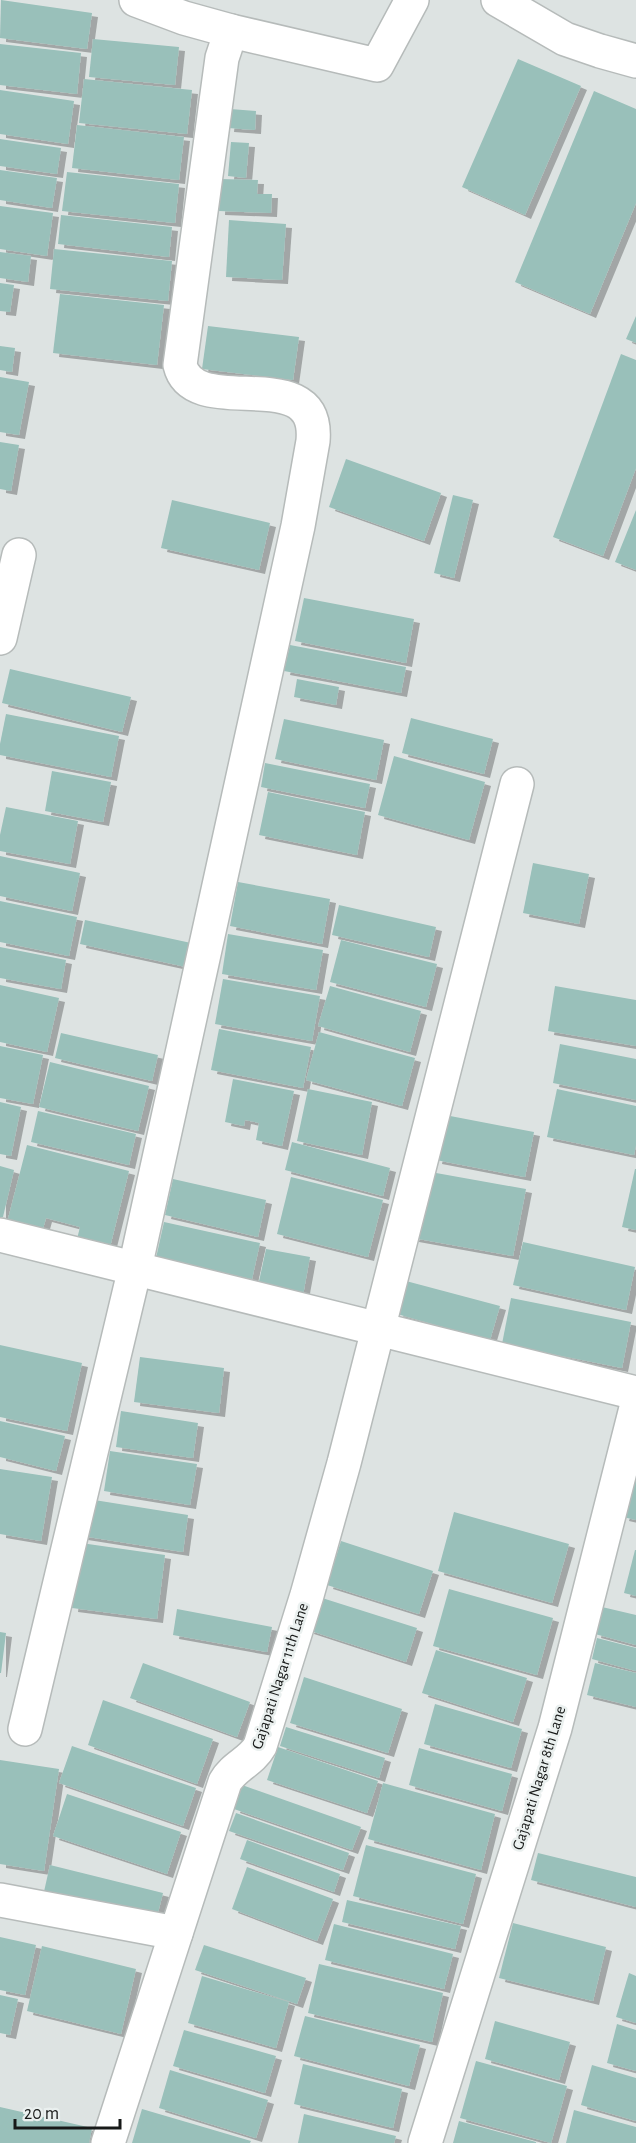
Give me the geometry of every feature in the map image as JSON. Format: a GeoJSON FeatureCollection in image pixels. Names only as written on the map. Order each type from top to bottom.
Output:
{"type":"FeatureCollection","features":[{"type":"Feature","properties":{"kind":"street"},"geometry":{"type":"LineString","coordinates":[[136,0],[183,18],[231,31],[377,65],[412,0]]}},
{"type":"Feature","properties":{"kind":"street"},"geometry":{"type":"LineString","coordinates":[[498,0],[564,39],[636,61]]}},
{"type":"Feature","properties":{"kind":"street"},"geometry":{"type":"LineString","coordinates":[[25,1729],[135,1268],[298,526],[314,428],[311,416],[290,398],[204,389],[187,381],[180,365],[222,58],[231,31]]}},
{"type":"Feature","properties":{"kind":"street"},"geometry":{"type":"LineString","coordinates":[[0,638],[19,555]]}},
{"type":"Feature","properties":{"kind":"street","name":"Gajapati Nagar 11th Lane"},"geometry":{"type":"LineString","coordinates":[[108,2143],[225,1782],[230,1773],[255,1754],[260,1746],[307,1595],[344,1463],[517,784]]}},
{"type":"Feature","properties":{"kind":"street"},"geometry":{"type":"LineString","coordinates":[[0,1235],[636,1393]]}},
{"type":"Feature","properties":{"kind":"street","name":"Gajapati Nagar 8th Lane"},"geometry":{"type":"LineString","coordinates":[[425,2143],[555,1728],[636,1408]]}},
{"type":"Feature","properties":{"kind":"street"},"geometry":{"type":"LineString","coordinates":[[0,1900],[176,1933]]}},
{"type":"Feature","properties":{"kind":"building"},"geometry":{"type":"Polygon","coordinates":[[[1,0],[92,13],[87,49],[0,38],[1,0]]]}},
{"type":"Feature","properties":{"kind":"building"},"geometry":{"type":"Polygon","coordinates":[[[93,39],[179,47],[175,85],[89,77],[93,39]]]}},
{"type":"Feature","properties":{"kind":"building"},"geometry":{"type":"Polygon","coordinates":[[[0,44],[81,53],[77,94],[0,85],[0,44]]]}},
{"type":"Feature","properties":{"kind":"building"},"geometry":{"type":"Polygon","coordinates":[[[518,59],[581,86],[525,215],[462,187],[518,59]]]}},
{"type":"Feature","properties":{"kind":"building"},"geometry":{"type":"Polygon","coordinates":[[[84,79],[192,90],[187,134],[79,123],[84,79]]]}},
{"type":"Feature","properties":{"kind":"building"},"geometry":{"type":"Polygon","coordinates":[[[0,90],[74,101],[68,144],[0,134],[0,90]]]}},
{"type":"Feature","properties":{"kind":"building"},"geometry":{"type":"Polygon","coordinates":[[[594,91],[636,109],[636,203],[590,314],[515,282],[594,91]]]}},
{"type":"Feature","properties":{"kind":"building"},"geometry":{"type":"Polygon","coordinates":[[[230,109],[256,111],[255,130],[228,128],[230,109]]]}},
{"type":"Feature","properties":{"kind":"building"},"geometry":{"type":"Polygon","coordinates":[[[77,125],[184,137],[179,180],[72,168],[77,125]]]}},
{"type":"Feature","properties":{"kind":"building"},"geometry":{"type":"Polygon","coordinates":[[[0,139],[61,148],[57,174],[0,166],[0,139]]]}},
{"type":"Feature","properties":{"kind":"building"},"geometry":{"type":"Polygon","coordinates":[[[231,142],[249,143],[246,178],[228,176],[231,142]]]}},
{"type":"Feature","properties":{"kind":"building"},"geometry":{"type":"Polygon","coordinates":[[[0,170],[57,178],[52,208],[0,200],[0,170]]]}},
{"type":"Feature","properties":{"kind":"building"},"geometry":{"type":"Polygon","coordinates":[[[67,172],[179,184],[175,223],[62,211],[67,172]]]}},
{"type":"Feature","properties":{"kind":"building"},"geometry":{"type":"Polygon","coordinates":[[[220,179],[258,180],[257,194],[272,194],[271,213],[219,211],[220,179]]]}},
{"type":"Feature","properties":{"kind":"building"},"geometry":{"type":"Polygon","coordinates":[[[0,206],[53,213],[47,256],[0,249],[0,206]]]}},
{"type":"Feature","properties":{"kind":"building"},"geometry":{"type":"Polygon","coordinates":[[[61,215],[172,227],[169,257],[58,244],[61,215]]]}},
{"type":"Feature","properties":{"kind":"building"},"geometry":{"type":"Polygon","coordinates":[[[229,220],[286,224],[282,280],[226,277],[229,220]]]}},
{"type":"Feature","properties":{"kind":"building"},"geometry":{"type":"Polygon","coordinates":[[[54,249],[172,261],[168,301],[50,289],[54,249]]]}},
{"type":"Feature","properties":{"kind":"building"},"geometry":{"type":"Polygon","coordinates":[[[0,252],[31,256],[28,282],[0,278],[0,252]]]}},
{"type":"Feature","properties":{"kind":"building"},"geometry":{"type":"Polygon","coordinates":[[[0,283],[14,285],[10,312],[0,311],[0,283]]]}},
{"type":"Feature","properties":{"kind":"building"},"geometry":{"type":"Polygon","coordinates":[[[60,294],[164,305],[157,365],[53,353],[60,294]]]}},
{"type":"Feature","properties":{"kind":"building"},"geometry":{"type":"Polygon","coordinates":[[[636,316],[636,343],[626,339],[636,316]]]}},
{"type":"Feature","properties":{"kind":"building"},"geometry":{"type":"Polygon","coordinates":[[[208,326],[299,337],[293,380],[202,369],[208,326]]]}},
{"type":"Feature","properties":{"kind":"building"},"geometry":{"type":"Polygon","coordinates":[[[0,346],[15,348],[12,372],[0,370],[0,346]]]}},
{"type":"Feature","properties":{"kind":"building"},"geometry":{"type":"Polygon","coordinates":[[[621,354],[636,360],[636,468],[603,556],[553,537],[621,354]]]}},
{"type":"Feature","properties":{"kind":"building"},"geometry":{"type":"Polygon","coordinates":[[[0,377],[29,382],[19,435],[0,432],[0,377]]]}},
{"type":"Feature","properties":{"kind":"building"},"geometry":{"type":"Polygon","coordinates":[[[0,442],[19,445],[11,491],[0,489],[0,442]]]}},
{"type":"Feature","properties":{"kind":"building"},"geometry":{"type":"Polygon","coordinates":[[[346,459],[441,493],[424,541],[329,507],[346,459]]]}},
{"type":"Feature","properties":{"kind":"building"},"geometry":{"type":"Polygon","coordinates":[[[453,495],[473,500],[454,578],[434,573],[453,495]]]}},
{"type":"Feature","properties":{"kind":"building"},"geometry":{"type":"Polygon","coordinates":[[[172,500],[270,523],[259,570],[161,548],[172,500]]]}},
{"type":"Feature","properties":{"kind":"building"},"geometry":{"type":"Polygon","coordinates":[[[636,510],[636,570],[615,562],[636,510]]]}},
{"type":"Feature","properties":{"kind":"building"},"geometry":{"type":"Polygon","coordinates":[[[304,598],[414,619],[406,663],[295,641],[304,598]]]}},
{"type":"Feature","properties":{"kind":"building"},"geometry":{"type":"Polygon","coordinates":[[[290,645],[406,667],[401,693],[284,671],[290,645]]]}},
{"type":"Feature","properties":{"kind":"building"},"geometry":{"type":"Polygon","coordinates":[[[10,669],[131,697],[122,732],[2,703],[10,669]]]}},
{"type":"Feature","properties":{"kind":"building"},"geometry":{"type":"Polygon","coordinates":[[[297,679],[339,687],[336,705],[294,697],[297,679]]]}},
{"type":"Feature","properties":{"kind":"building"},"geometry":{"type":"Polygon","coordinates":[[[6,714],[119,736],[111,777],[0,755],[6,714]]]}},
{"type":"Feature","properties":{"kind":"building"},"geometry":{"type":"Polygon","coordinates":[[[411,718],[493,739],[484,774],[402,753],[411,718]]]}},
{"type":"Feature","properties":{"kind":"building"},"geometry":{"type":"Polygon","coordinates":[[[284,719],[384,740],[376,780],[275,759],[284,719]]]}},
{"type":"Feature","properties":{"kind":"building"},"geometry":{"type":"Polygon","coordinates":[[[394,756],[485,782],[469,840],[378,815],[394,756]]]}},
{"type":"Feature","properties":{"kind":"building"},"geometry":{"type":"Polygon","coordinates":[[[265,763],[370,784],[365,808],[261,787],[265,763]]]}},
{"type":"Feature","properties":{"kind":"building"},"geometry":{"type":"Polygon","coordinates":[[[52,771],[111,782],[103,822],[45,811],[52,771]]]}},
{"type":"Feature","properties":{"kind":"building"},"geometry":{"type":"Polygon","coordinates":[[[268,792],[365,812],[357,855],[259,835],[268,792]]]}},
{"type":"Feature","properties":{"kind":"building"},"geometry":{"type":"Polygon","coordinates":[[[6,807],[78,821],[70,864],[0,851],[0,835],[6,807]]]}},
{"type":"Feature","properties":{"kind":"building"},"geometry":{"type":"Polygon","coordinates":[[[0,856],[80,873],[72,911],[0,896],[0,856]]]}},
{"type":"Feature","properties":{"kind":"building"},"geometry":{"type":"Polygon","coordinates":[[[533,863],[589,874],[579,924],[523,913],[533,863]]]}},
{"type":"Feature","properties":{"kind":"building"},"geometry":{"type":"Polygon","coordinates":[[[238,882],[330,899],[322,944],[230,926],[238,882]]]}},
{"type":"Feature","properties":{"kind":"building"},"geometry":{"type":"Polygon","coordinates":[[[0,901],[77,917],[69,956],[0,942],[0,901]]]}},
{"type":"Feature","properties":{"kind":"building"},"geometry":{"type":"Polygon","coordinates":[[[339,905],[436,927],[429,957],[332,935],[339,905]]]}},
{"type":"Feature","properties":{"kind":"building"},"geometry":{"type":"Polygon","coordinates":[[[85,920],[191,943],[186,967],[80,944],[85,920]]]}},
{"type":"Feature","properties":{"kind":"building"},"geometry":{"type":"Polygon","coordinates":[[[228,934],[323,950],[316,990],[222,974],[228,934]]]}},
{"type":"Feature","properties":{"kind":"building"},"geometry":{"type":"Polygon","coordinates":[[[341,940],[437,964],[426,1007],[330,982],[341,940]]]}},
{"type":"Feature","properties":{"kind":"building"},"geometry":{"type":"Polygon","coordinates":[[[0,947],[66,960],[61,989],[0,978],[0,947]]]}},
{"type":"Feature","properties":{"kind":"building"},"geometry":{"type":"Polygon","coordinates":[[[223,979],[320,996],[312,1041],[215,1024],[223,979]]]}},
{"type":"Feature","properties":{"kind":"building"},"geometry":{"type":"Polygon","coordinates":[[[0,985],[59,998],[47,1052],[0,1042],[0,985]]]}},
{"type":"Feature","properties":{"kind":"building"},"geometry":{"type":"Polygon","coordinates":[[[330,986],[421,1011],[410,1052],[318,1026],[330,986]]]}},
{"type":"Feature","properties":{"kind":"building"},"geometry":{"type":"Polygon","coordinates":[[[555,986],[636,1000],[636,1046],[548,1031],[555,986]]]}},
{"type":"Feature","properties":{"kind":"building"},"geometry":{"type":"Polygon","coordinates":[[[219,1029],[311,1047],[303,1088],[211,1070],[219,1029]]]}},
{"type":"Feature","properties":{"kind":"building"},"geometry":{"type":"Polygon","coordinates":[[[319,1032],[415,1058],[402,1106],[306,1080],[319,1032]]]}},
{"type":"Feature","properties":{"kind":"building"},"geometry":{"type":"Polygon","coordinates":[[[61,1033],[158,1055],[152,1081],[55,1058],[61,1033]]]}},
{"type":"Feature","properties":{"kind":"building"},"geometry":{"type":"Polygon","coordinates":[[[560,1044],[636,1059],[636,1100],[553,1083],[560,1044]]]}},
{"type":"Feature","properties":{"kind":"building"},"geometry":{"type":"Polygon","coordinates":[[[0,1046],[43,1055],[33,1104],[0,1098],[0,1046]]]}},
{"type":"Feature","properties":{"kind":"building"},"geometry":{"type":"Polygon","coordinates":[[[50,1062],[149,1086],[138,1131],[39,1107],[50,1062]]]}},
{"type":"Feature","properties":{"kind":"building"},"geometry":{"type":"Polygon","coordinates":[[[233,1079],[294,1091],[282,1146],[256,1140],[259,1123],[245,1120],[244,1126],[225,1122],[233,1079]]]}},
{"type":"Feature","properties":{"kind":"building"},"geometry":{"type":"Polygon","coordinates":[[[308,1089],[372,1102],[362,1155],[297,1141],[308,1089]]]}},
{"type":"Feature","properties":{"kind":"building"},"geometry":{"type":"Polygon","coordinates":[[[557,1089],[636,1106],[634,1155],[547,1137],[557,1089]]]}},
{"type":"Feature","properties":{"kind":"building"},"geometry":{"type":"Polygon","coordinates":[[[0,1102],[21,1107],[11,1156],[0,1154],[0,1102]]]}},
{"type":"Feature","properties":{"kind":"building"},"geometry":{"type":"Polygon","coordinates":[[[38,1111],[136,1134],[129,1165],[31,1142],[38,1111]]]}},
{"type":"Feature","properties":{"kind":"building"},"geometry":{"type":"Polygon","coordinates":[[[445,1115],[534,1132],[525,1177],[436,1160],[445,1115]]]}},
{"type":"Feature","properties":{"kind":"building"},"geometry":{"type":"Polygon","coordinates":[[[292,1142],[390,1168],[383,1196],[285,1170],[292,1142]]]}},
{"type":"Feature","properties":{"kind":"building"},"geometry":{"type":"Polygon","coordinates":[[[27,1145],[129,1171],[110,1247],[77,1239],[80,1227],[46,1218],[43,1229],[8,1219],[27,1145]]]}},
{"type":"Feature","properties":{"kind":"building"},"geometry":{"type":"Polygon","coordinates":[[[0,1166],[14,1170],[3,1217],[0,1217],[0,1166]]]}},
{"type":"Feature","properties":{"kind":"building"},"geometry":{"type":"Polygon","coordinates":[[[636,1169],[636,1230],[622,1227],[636,1169]]]}},
{"type":"Feature","properties":{"kind":"building"},"geometry":{"type":"Polygon","coordinates":[[[425,1171],[526,1189],[513,1256],[413,1238],[425,1171]]]}},
{"type":"Feature","properties":{"kind":"building"},"geometry":{"type":"Polygon","coordinates":[[[291,1177],[383,1200],[368,1257],[277,1234],[291,1177]]]}},
{"type":"Feature","properties":{"kind":"building"},"geometry":{"type":"Polygon","coordinates":[[[173,1179],[266,1200],[258,1237],[165,1215],[173,1179]]]}},
{"type":"Feature","properties":{"kind":"building"},"geometry":{"type":"Polygon","coordinates":[[[164,1222],[260,1243],[252,1279],[156,1258],[164,1222]]]}},
{"type":"Feature","properties":{"kind":"building"},"geometry":{"type":"Polygon","coordinates":[[[523,1242],[635,1267],[626,1310],[513,1285],[523,1242]]]}},
{"type":"Feature","properties":{"kind":"building"},"geometry":{"type":"Polygon","coordinates":[[[266,1249],[310,1257],[303,1295],[258,1286],[266,1249]]]}},
{"type":"Feature","properties":{"kind":"building"},"geometry":{"type":"Polygon","coordinates":[[[406,1281],[500,1306],[490,1340],[397,1314],[406,1281]]]}},
{"type":"Feature","properties":{"kind":"building"},"geometry":{"type":"Polygon","coordinates":[[[511,1298],[631,1322],[622,1368],[502,1344],[511,1298]]]}},
{"type":"Feature","properties":{"kind":"building"},"geometry":{"type":"Polygon","coordinates":[[[0,1345],[82,1363],[67,1431],[0,1417],[0,1345]]]}},
{"type":"Feature","properties":{"kind":"building"},"geometry":{"type":"Polygon","coordinates":[[[140,1357],[224,1368],[219,1413],[134,1402],[140,1357]]]}},
{"type":"Feature","properties":{"kind":"building"},"geometry":{"type":"Polygon","coordinates":[[[121,1411],[198,1423],[193,1458],[116,1447],[121,1411]]]}},
{"type":"Feature","properties":{"kind":"building"},"geometry":{"type":"Polygon","coordinates":[[[0,1421],[65,1436],[56,1471],[0,1457],[0,1421]]]}},
{"type":"Feature","properties":{"kind":"building"},"geometry":{"type":"Polygon","coordinates":[[[110,1451],[197,1464],[190,1505],[104,1491],[110,1451]]]}},
{"type":"Feature","properties":{"kind":"building"},"geometry":{"type":"Polygon","coordinates":[[[0,1469],[52,1477],[41,1541],[0,1534],[0,1469]]]}},
{"type":"Feature","properties":{"kind":"building"},"geometry":{"type":"Polygon","coordinates":[[[636,1472],[636,1520],[623,1517],[636,1472]]]}},
{"type":"Feature","properties":{"kind":"building"},"geometry":{"type":"Polygon","coordinates":[[[88,1499],[188,1515],[183,1552],[82,1536],[88,1499]]]}},
{"type":"Feature","properties":{"kind":"building"},"geometry":{"type":"Polygon","coordinates":[[[454,1512],[569,1544],[552,1603],[438,1571],[454,1512]]]}},
{"type":"Feature","properties":{"kind":"building"},"geometry":{"type":"Polygon","coordinates":[[[341,1541],[433,1571],[419,1614],[327,1585],[341,1541]]]}},
{"type":"Feature","properties":{"kind":"building"},"geometry":{"type":"Polygon","coordinates":[[[81,1543],[165,1555],[157,1619],[72,1608],[81,1543]]]}},
{"type":"Feature","properties":{"kind":"building"},"geometry":{"type":"Polygon","coordinates":[[[636,1550],[636,1596],[624,1593],[636,1550]]]}},
{"type":"Feature","properties":{"kind":"building"},"geometry":{"type":"Polygon","coordinates":[[[449,1589],[553,1618],[537,1675],[433,1646],[449,1589]]]}},
{"type":"Feature","properties":{"kind":"building"},"geometry":{"type":"Polygon","coordinates":[[[319,1597],[417,1628],[406,1662],[308,1630],[319,1597]]]}},
{"type":"Feature","properties":{"kind":"building"},"geometry":{"type":"Polygon","coordinates":[[[602,1607],[636,1615],[636,1645],[595,1634],[602,1607]]]}},
{"type":"Feature","properties":{"kind":"building"},"geometry":{"type":"Polygon","coordinates":[[[177,1609],[272,1627],[267,1652],[173,1635],[177,1609]]]}},
{"type":"Feature","properties":{"kind":"building"},"geometry":{"type":"Polygon","coordinates":[[[0,1632],[6,1633],[1,1673],[0,1673],[0,1632]]]}},
{"type":"Feature","properties":{"kind":"building"},"geometry":{"type":"Polygon","coordinates":[[[597,1638],[636,1648],[636,1671],[592,1659],[597,1638]]]}},
{"type":"Feature","properties":{"kind":"building"},"geometry":{"type":"Polygon","coordinates":[[[436,1650],[527,1678],[513,1722],[422,1693],[436,1650]]]}},
{"type":"Feature","properties":{"kind":"building"},"geometry":{"type":"Polygon","coordinates":[[[143,1663],[250,1702],[237,1737],[130,1698],[143,1663]]]}},
{"type":"Feature","properties":{"kind":"building"},"geometry":{"type":"Polygon","coordinates":[[[595,1663],[636,1673],[636,1707],[587,1695],[595,1663]]]}},
{"type":"Feature","properties":{"kind":"building"},"geometry":{"type":"Polygon","coordinates":[[[304,1677],[402,1709],[388,1753],[290,1723],[304,1677]]]}},
{"type":"Feature","properties":{"kind":"building"},"geometry":{"type":"Polygon","coordinates":[[[103,1700],[213,1739],[197,1784],[88,1745],[103,1700]]]}},
{"type":"Feature","properties":{"kind":"building"},"geometry":{"type":"Polygon","coordinates":[[[435,1704],[522,1729],[511,1768],[424,1744],[435,1704]]]}},
{"type":"Feature","properties":{"kind":"building"},"geometry":{"type":"Polygon","coordinates":[[[286,1727],[385,1758],[379,1778],[280,1746],[286,1727]]]}},
{"type":"Feature","properties":{"kind":"building"},"geometry":{"type":"Polygon","coordinates":[[[72,1746],[196,1788],[183,1826],[59,1783],[72,1746]]]}},
{"type":"Feature","properties":{"kind":"building"},"geometry":{"type":"Polygon","coordinates":[[[278,1747],[378,1781],[367,1813],[267,1780],[278,1747]]]}},
{"type":"Feature","properties":{"kind":"building"},"geometry":{"type":"Polygon","coordinates":[[[419,1748],[512,1774],[502,1811],[409,1785],[419,1748]]]}},
{"type":"Feature","properties":{"kind":"building"},"geometry":{"type":"Polygon","coordinates":[[[0,1760],[59,1769],[44,1871],[0,1864],[0,1760]]]}},
{"type":"Feature","properties":{"kind":"building"},"geometry":{"type":"Polygon","coordinates":[[[383,1783],[495,1814],[481,1870],[368,1839],[383,1783]]]}},
{"type":"Feature","properties":{"kind":"building"},"geometry":{"type":"Polygon","coordinates":[[[242,1785],[361,1827],[352,1850],[234,1809],[242,1785]]]}},
{"type":"Feature","properties":{"kind":"building"},"geometry":{"type":"Polygon","coordinates":[[[67,1794],[181,1832],[167,1874],[53,1836],[67,1794]]]}},
{"type":"Feature","properties":{"kind":"building"},"geometry":{"type":"Polygon","coordinates":[[[236,1813],[349,1853],[343,1870],[229,1831],[236,1813]]]}},
{"type":"Feature","properties":{"kind":"building"},"geometry":{"type":"Polygon","coordinates":[[[247,1840],[340,1874],[334,1892],[240,1859],[247,1840]]]}},
{"type":"Feature","properties":{"kind":"building"},"geometry":{"type":"Polygon","coordinates":[[[366,1845],[476,1874],[463,1924],[353,1896],[366,1845]]]}},
{"type":"Feature","properties":{"kind":"building"},"geometry":{"type":"Polygon","coordinates":[[[538,1853],[636,1877],[636,1907],[531,1880],[538,1853]]]}},
{"type":"Feature","properties":{"kind":"building"},"geometry":{"type":"Polygon","coordinates":[[[50,1865],[163,1893],[155,1924],[43,1896],[50,1865]]]}},
{"type":"Feature","properties":{"kind":"building"},"geometry":{"type":"Polygon","coordinates":[[[247,1867],[333,1899],[317,1941],[232,1909],[247,1867]]]}},
{"type":"Feature","properties":{"kind":"building"},"geometry":{"type":"Polygon","coordinates":[[[347,1900],[461,1926],[455,1949],[342,1922],[347,1900]]]}},
{"type":"Feature","properties":{"kind":"building"},"geometry":{"type":"Polygon","coordinates":[[[513,1923],[606,1947],[593,2001],[499,1978],[513,1923]]]}},
{"type":"Feature","properties":{"kind":"building"},"geometry":{"type":"Polygon","coordinates":[[[334,1924],[453,1954],[444,1989],[325,1960],[334,1924]]]}},
{"type":"Feature","properties":{"kind":"building"},"geometry":{"type":"Polygon","coordinates":[[[0,1937],[36,1945],[25,1995],[0,1990],[0,1937]]]}},
{"type":"Feature","properties":{"kind":"building"},"geometry":{"type":"Polygon","coordinates":[[[204,1945],[306,1978],[297,2004],[195,1970],[204,1945]]]}},
{"type":"Feature","properties":{"kind":"building"},"geometry":{"type":"Polygon","coordinates":[[[42,1946],[136,1969],[121,2034],[27,2011],[42,1946]]]}},
{"type":"Feature","properties":{"kind":"building"},"geometry":{"type":"Polygon","coordinates":[[[319,1964],[443,1993],[432,2042],[308,2013],[319,1964]]]}},
{"type":"Feature","properties":{"kind":"building"},"geometry":{"type":"Polygon","coordinates":[[[629,1973],[636,1976],[636,2023],[616,2017],[629,1973]]]}},
{"type":"Feature","properties":{"kind":"building"},"geometry":{"type":"Polygon","coordinates":[[[202,1976],[289,2002],[276,2048],[188,2023],[202,1976]]]}},
{"type":"Feature","properties":{"kind":"building"},"geometry":{"type":"Polygon","coordinates":[[[0,1995],[18,1999],[10,2035],[0,2033],[0,1995]]]}},
{"type":"Feature","properties":{"kind":"building"},"geometry":{"type":"Polygon","coordinates":[[[305,2016],[420,2045],[409,2086],[294,2056],[305,2016]]]}},
{"type":"Feature","properties":{"kind":"building"},"geometry":{"type":"Polygon","coordinates":[[[495,2021],[570,2042],[559,2080],[485,2059],[495,2021]]]}},
{"type":"Feature","properties":{"kind":"building"},"geometry":{"type":"Polygon","coordinates":[[[617,2024],[636,2030],[636,2071],[607,2063],[617,2024]]]}},
{"type":"Feature","properties":{"kind":"building"},"geometry":{"type":"Polygon","coordinates":[[[184,2030],[276,2056],[265,2093],[173,2066],[184,2030]]]}},
{"type":"Feature","properties":{"kind":"building"},"geometry":{"type":"Polygon","coordinates":[[[476,2061],[567,2086],[551,2143],[460,2118],[476,2061]]]}},
{"type":"Feature","properties":{"kind":"building"},"geometry":{"type":"Polygon","coordinates":[[[303,2064],[402,2089],[393,2128],[294,2104],[303,2064]]]}},
{"type":"Feature","properties":{"kind":"building"},"geometry":{"type":"Polygon","coordinates":[[[592,2065],[636,2078],[636,2121],[581,2105],[592,2065]]]}},
{"type":"Feature","properties":{"kind":"building"},"geometry":{"type":"Polygon","coordinates":[[[170,2070],[268,2100],[256,2138],[159,2108],[170,2070]]]}},
{"type":"Feature","properties":{"kind":"building"},"geometry":{"type":"Polygon","coordinates":[[[0,2107],[92,2128],[89,2143],[0,2143],[0,2107]]]}},
{"type":"Feature","properties":{"kind":"building"},"geometry":{"type":"Polygon","coordinates":[[[142,2109],[251,2141],[250,2143],[132,2143],[142,2109]]]}},
{"type":"Feature","properties":{"kind":"building"},"geometry":{"type":"Polygon","coordinates":[[[574,2110],[636,2127],[636,2143],[566,2143],[574,2110]]]}},
{"type":"Feature","properties":{"kind":"building"},"geometry":{"type":"Polygon","coordinates":[[[304,2114],[396,2136],[394,2143],[298,2143],[304,2114]]]}},
{"type":"Feature","properties":{"kind":"building"},"geometry":{"type":"Polygon","coordinates":[[[459,2121],[536,2142],[536,2143],[453,2143],[459,2121]]]}}]}
